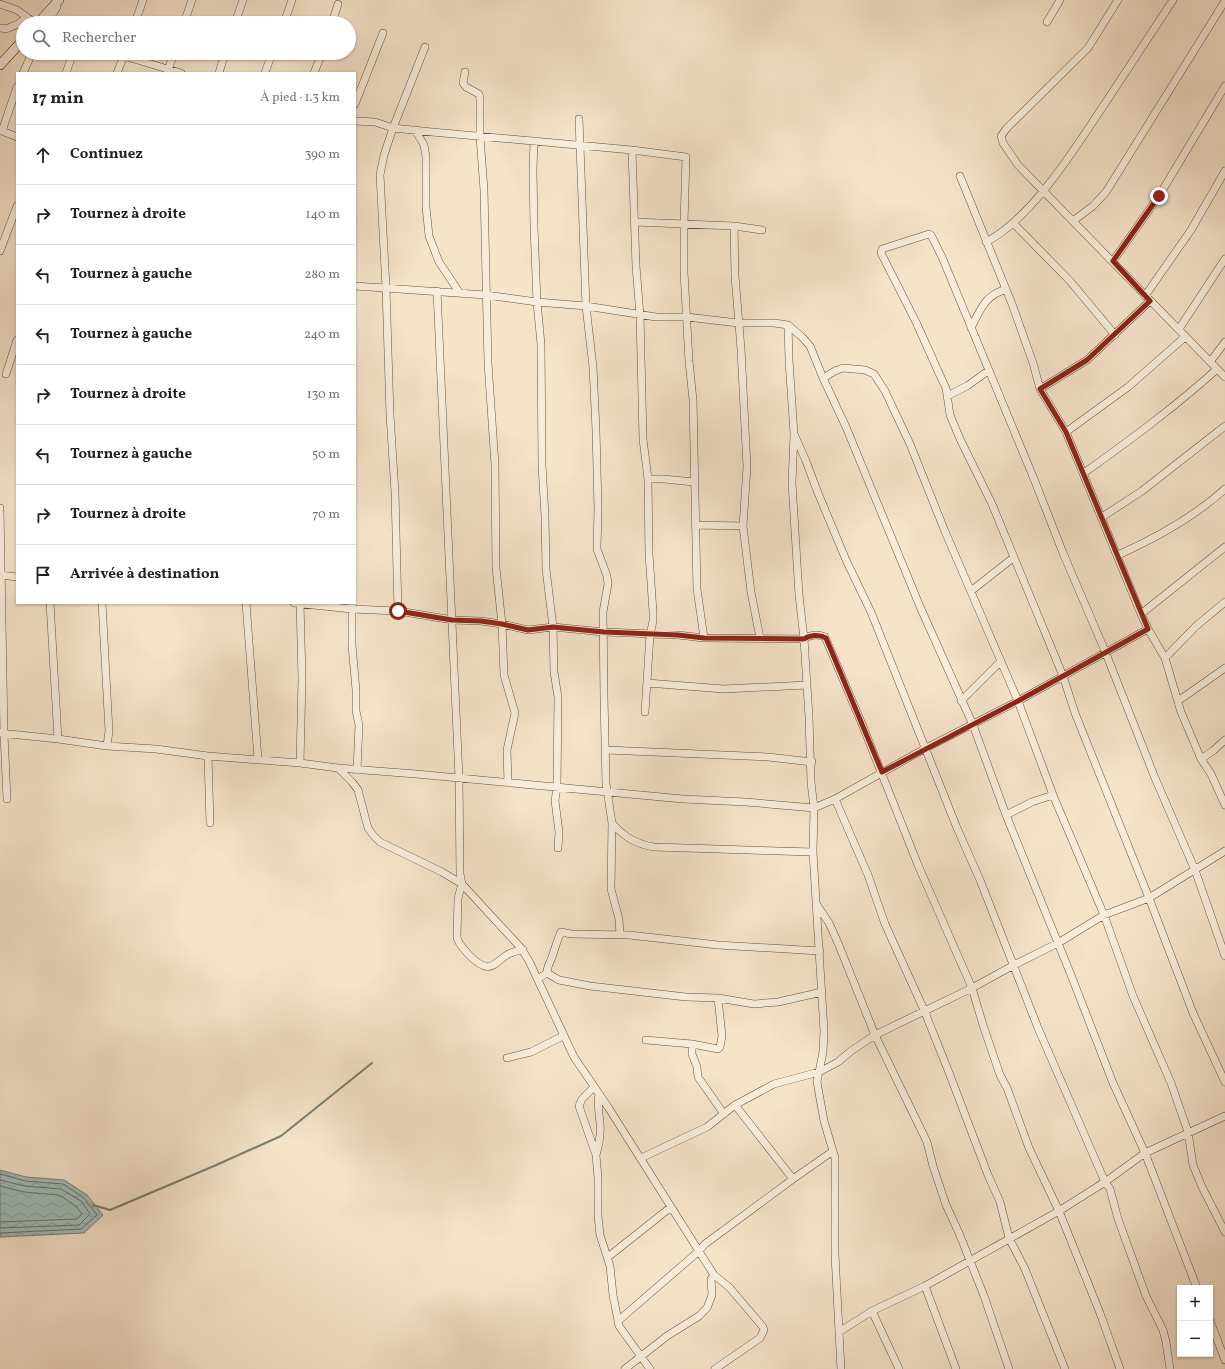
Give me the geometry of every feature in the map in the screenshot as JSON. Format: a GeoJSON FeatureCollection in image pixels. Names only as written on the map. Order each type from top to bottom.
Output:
{"type":"FeatureCollection","features":[{"type":"Feature","properties":{"kind":"street"},"geometry":{"type":"LineString","coordinates":[[44,16],[60,0]]}},
{"type":"Feature","properties":{"kind":"street"},"geometry":{"type":"LineString","coordinates":[[51,16],[60,0]]}},
{"type":"Feature","properties":{"kind":"street"},"geometry":{"type":"LineString","coordinates":[[137,16],[143,0]]}},
{"type":"Feature","properties":{"kind":"street"},"geometry":{"type":"LineString","coordinates":[[186,16],[192,0]]}},
{"type":"Feature","properties":{"kind":"street"},"geometry":{"type":"LineString","coordinates":[[237,16],[243,0]]}},
{"type":"Feature","properties":{"kind":"street"},"geometry":{"type":"LineString","coordinates":[[286,16],[292,0]]}},
{"type":"Feature","properties":{"kind":"street"},"geometry":{"type":"LineString","coordinates":[[1047,22],[1060,0]]}},
{"type":"Feature","properties":{"kind":"street"},"geometry":{"type":"LineString","coordinates":[[1118,0],[1088,48],[1007,128],[1001,136],[1003,143],[1018,165],[1225,377]]}},
{"type":"Feature","properties":{"kind":"street"},"geometry":{"type":"LineString","coordinates":[[986,242],[1003,232],[1013,223],[1043,190],[1068,158],[1173,0]]}},
{"type":"Feature","properties":{"kind":"street"},"geometry":{"type":"LineString","coordinates":[[1073,221],[1093,206],[1106,192],[1225,1]]}},
{"type":"Feature","properties":{"kind":"street"},"geometry":{"type":"LineString","coordinates":[[0,4],[26,16]]}},
{"type":"Feature","properties":{"kind":"street"},"geometry":{"type":"LineString","coordinates":[[334,16],[338,4]]}},
{"type":"Feature","properties":{"kind":"street"},"geometry":{"type":"LineString","coordinates":[[0,28],[6,29],[16,25]]}},
{"type":"Feature","properties":{"kind":"street"},"geometry":{"type":"LineString","coordinates":[[356,101],[383,33]]}},
{"type":"Feature","properties":{"kind":"street"},"geometry":{"type":"LineString","coordinates":[[398,611],[395,554],[395,492],[390,415],[386,288],[380,176],[384,155],[393,128],[425,47]]}},
{"type":"Feature","properties":{"kind":"street"},"geometry":{"type":"LineString","coordinates":[[0,65],[16,48]]}},
{"type":"Feature","properties":{"kind":"street"},"geometry":{"type":"LineString","coordinates":[[23,72],[29,60]]}},
{"type":"Feature","properties":{"kind":"street"},"geometry":{"type":"LineString","coordinates":[[66,72],[71,60]]}},
{"type":"Feature","properties":{"kind":"street"},"geometry":{"type":"LineString","coordinates":[[117,72],[122,60]]}},
{"type":"Feature","properties":{"kind":"street"},"geometry":{"type":"LineString","coordinates":[[140,60],[168,71],[172,60]]}},
{"type":"Feature","properties":{"kind":"street"},"geometry":{"type":"LineString","coordinates":[[219,72],[223,60]]}},
{"type":"Feature","properties":{"kind":"street"},"geometry":{"type":"LineString","coordinates":[[264,72],[269,60]]}},
{"type":"Feature","properties":{"kind":"street"},"geometry":{"type":"LineString","coordinates":[[314,72],[319,60]]}},
{"type":"Feature","properties":{"kind":"street"},"geometry":{"type":"LineString","coordinates":[[465,72],[463,83],[466,88],[479,94],[480,137],[484,190],[488,363],[495,465],[496,568],[502,624],[504,676],[515,713],[507,750],[508,783]]}},
{"type":"Feature","properties":{"kind":"street"},"geometry":{"type":"LineString","coordinates":[[1113,261],[1159,196],[1225,86]]}},
{"type":"Feature","properties":{"kind":"street"},"geometry":{"type":"LineString","coordinates":[[16,89],[3,115],[1,134],[16,137]]}},
{"type":"Feature","properties":{"kind":"street"},"geometry":{"type":"LineString","coordinates":[[579,119],[586,306],[596,430],[598,509],[597,549],[599,559],[607,576],[608,584],[603,612],[607,791],[612,823],[611,889],[619,919],[620,935]]}},
{"type":"Feature","properties":{"kind":"street"},"geometry":{"type":"LineString","coordinates":[[356,121],[375,122],[393,128],[632,150],[686,157],[684,272],[695,444],[694,482],[698,590],[704,638]]}},
{"type":"Feature","properties":{"kind":"street"},"geometry":{"type":"LineString","coordinates":[[415,130],[424,145],[426,157],[426,206],[429,236],[439,262],[459,292]]}},
{"type":"Feature","properties":{"kind":"street"},"geometry":{"type":"LineString","coordinates":[[534,141],[533,170],[537,302],[540,344],[542,465],[546,569],[553,627],[554,672],[558,697],[557,788],[555,801],[559,832],[558,848]]}},
{"type":"Feature","properties":{"kind":"street"},"geometry":{"type":"LineString","coordinates":[[632,150],[636,266],[640,315],[643,438],[648,479],[653,612],[645,712]]}},
{"type":"Feature","properties":{"kind":"street"},"geometry":{"type":"LineString","coordinates":[[1040,389],[1087,360],[1115,335],[1148,299],[1191,230],[1225,171]]}},
{"type":"Feature","properties":{"kind":"street"},"geometry":{"type":"LineString","coordinates":[[960,176],[1006,290],[1033,363],[1040,389],[1066,432],[1118,555],[1141,614],[1165,658],[1181,712],[1201,759],[1211,774],[1225,806]]}},
{"type":"Feature","properties":{"kind":"street"},"geometry":{"type":"LineString","coordinates":[[0,251],[16,209]]}},
{"type":"Feature","properties":{"kind":"street"},"geometry":{"type":"LineString","coordinates":[[635,222],[734,226],[762,230]]}},
{"type":"Feature","properties":{"kind":"street"},"geometry":{"type":"LineString","coordinates":[[1013,223],[1070,282],[1115,335]]}},
{"type":"Feature","properties":{"kind":"street"},"geometry":{"type":"LineString","coordinates":[[734,226],[735,276],[741,349],[747,466],[743,526],[751,592],[760,638]]}},
{"type":"Feature","properties":{"kind":"street"},"geometry":{"type":"LineString","coordinates":[[1225,956],[1195,870],[1155,778],[1105,651],[942,257],[931,235],[926,234],[882,248],[881,253],[926,341],[946,388],[950,416],[992,504],[1062,676],[1075,713],[1193,1013],[1225,1082]]}},
{"type":"Feature","properties":{"kind":"street"},"geometry":{"type":"LineString","coordinates":[[1179,329],[1225,259]]}},
{"type":"Feature","properties":{"kind":"street"},"geometry":{"type":"LineString","coordinates":[[356,286],[459,292],[537,302],[586,306],[640,315],[687,317],[738,323],[762,322],[788,324],[810,346],[867,476],[921,609],[972,724],[1006,815],[1058,942],[1113,1083],[1145,1153],[1197,1285]]}},
{"type":"Feature","properties":{"kind":"street"},"geometry":{"type":"LineString","coordinates":[[971,328],[987,299],[993,294],[1006,290]]}},
{"type":"Feature","properties":{"kind":"street"},"geometry":{"type":"LineString","coordinates":[[437,291],[459,778],[460,874],[462,884],[458,898],[457,937],[458,941],[470,956],[482,966],[492,967],[510,952],[523,950]]}},
{"type":"Feature","properties":{"kind":"street"},"geometry":{"type":"LineString","coordinates":[[788,324],[794,434],[792,483],[812,762],[811,782],[814,808],[813,852],[824,1031],[819,1072],[816,1082],[824,1121],[833,1151],[836,1184],[835,1255],[842,1366]]}},
{"type":"Feature","properties":{"kind":"street"},"geometry":{"type":"LineString","coordinates":[[1066,432],[1128,387],[1185,337]]}},
{"type":"Feature","properties":{"kind":"street"},"geometry":{"type":"LineString","coordinates":[[1210,362],[1225,342]]}},
{"type":"Feature","properties":{"kind":"street"},"geometry":{"type":"LineString","coordinates":[[6,374],[16,343]]}},
{"type":"Feature","properties":{"kind":"street"},"geometry":{"type":"LineString","coordinates":[[823,378],[843,368],[855,368],[874,374],[879,381],[910,444],[1018,701],[1052,794],[1104,915],[1133,996],[1171,1083],[1188,1132],[1193,1165],[1225,1232]]}},
{"type":"Feature","properties":{"kind":"street"},"geometry":{"type":"LineString","coordinates":[[1084,473],[1150,425],[1193,391],[1217,369]]}},
{"type":"Feature","properties":{"kind":"street"},"geometry":{"type":"LineString","coordinates":[[947,396],[967,386],[988,371]]}},
{"type":"Feature","properties":{"kind":"street"},"geometry":{"type":"LineString","coordinates":[[1102,517],[1142,491],[1225,426]]}},
{"type":"Feature","properties":{"kind":"street"},"geometry":{"type":"LineString","coordinates":[[794,434],[846,560],[871,612],[1038,1028],[1105,1182],[1110,1189],[1118,1219],[1146,1296],[1163,1330],[1170,1369]]}},
{"type":"Feature","properties":{"kind":"street"},"geometry":{"type":"LineString","coordinates":[[648,479],[656,478],[694,482]]}},
{"type":"Feature","properties":{"kind":"street"},"geometry":{"type":"LineString","coordinates":[[1118,555],[1145,543],[1180,524],[1225,489]]}},
{"type":"Feature","properties":{"kind":"street"},"geometry":{"type":"LineString","coordinates":[[0,508],[2,734],[6,799]]}},
{"type":"Feature","properties":{"kind":"street"},"geometry":{"type":"LineString","coordinates":[[695,525],[743,526]]}},
{"type":"Feature","properties":{"kind":"street"},"geometry":{"type":"LineString","coordinates":[[1141,614],[1225,548]]}},
{"type":"Feature","properties":{"kind":"street"},"geometry":{"type":"LineString","coordinates":[[971,591],[1013,558]]}},
{"type":"Feature","properties":{"kind":"street"},"geometry":{"type":"LineString","coordinates":[[1,575],[16,577]]}},
{"type":"Feature","properties":{"kind":"street"},"geometry":{"type":"LineString","coordinates":[[1165,658],[1194,627],[1225,602]]}},
{"type":"Feature","properties":{"kind":"street"},"geometry":{"type":"LineString","coordinates":[[50,604],[58,739]]}},
{"type":"Feature","properties":{"kind":"street"},"geometry":{"type":"LineString","coordinates":[[102,604],[109,731],[107,746]]}},
{"type":"Feature","properties":{"kind":"street"},"geometry":{"type":"LineString","coordinates":[[246,604],[258,759]]}},
{"type":"Feature","properties":{"kind":"street"},"geometry":{"type":"LineString","coordinates":[[300,604],[302,678],[300,763]]}},
{"type":"Feature","properties":{"kind":"street"},"geometry":{"type":"LineString","coordinates":[[317,604],[398,611],[452,620],[481,621],[528,630],[553,627],[604,632],[678,635],[704,638],[804,639],[815,635],[821,635],[826,638],[882,772],[918,865],[972,988],[1000,1075],[1007,1088],[1029,1148],[1059,1211],[1100,1313],[1120,1369]]}},
{"type":"Feature","properties":{"kind":"street"},"geometry":{"type":"LineString","coordinates":[[352,606],[352,645],[356,690],[356,710],[359,725],[357,770]]}},
{"type":"Feature","properties":{"kind":"street"},"geometry":{"type":"LineString","coordinates":[[2,734],[58,739],[107,746],[162,749],[208,756],[258,759],[357,770],[607,791],[683,799],[746,802],[814,808],[835,799],[926,748],[1018,701],[1105,651],[1148,629]]}},
{"type":"Feature","properties":{"kind":"street"},"geometry":{"type":"LineString","coordinates":[[962,701],[1001,661]]}},
{"type":"Feature","properties":{"kind":"street"},"geometry":{"type":"LineString","coordinates":[[1178,701],[1225,668]]}},
{"type":"Feature","properties":{"kind":"street"},"geometry":{"type":"LineString","coordinates":[[647,683],[724,689],[807,685]]}},
{"type":"Feature","properties":{"kind":"street"},"geometry":{"type":"LineString","coordinates":[[1201,759],[1225,740]]}},
{"type":"Feature","properties":{"kind":"street"},"geometry":{"type":"LineString","coordinates":[[606,750],[768,757],[812,762]]}},
{"type":"Feature","properties":{"kind":"street"},"geometry":{"type":"LineString","coordinates":[[208,756],[210,823]]}},
{"type":"Feature","properties":{"kind":"street"},"geometry":{"type":"LineString","coordinates":[[338,768],[358,790],[368,828],[372,835],[380,842],[442,872],[462,884],[523,950],[574,1057],[641,1158],[714,1275],[729,1287],[762,1325],[764,1330],[760,1338],[716,1369]]}},
{"type":"Feature","properties":{"kind":"street"},"geometry":{"type":"LineString","coordinates":[[1006,815],[1052,794]]}},
{"type":"Feature","properties":{"kind":"street"},"geometry":{"type":"LineString","coordinates":[[835,799],[868,876],[885,924],[924,1010],[988,1175],[1000,1202],[1010,1238],[1028,1276],[1066,1369]]}},
{"type":"Feature","properties":{"kind":"street"},"geometry":{"type":"LineString","coordinates":[[612,823],[627,838],[642,845],[654,847],[813,852]]}},
{"type":"Feature","properties":{"kind":"street"},"geometry":{"type":"LineString","coordinates":[[641,1158],[707,1127],[735,1105],[774,1084],[819,1072],[838,1062],[850,1051],[875,1035],[972,988],[1058,942],[1104,915],[1149,898],[1225,851]]}},
{"type":"Feature","properties":{"kind":"street"},"geometry":{"type":"LineString","coordinates":[[816,903],[829,923],[838,942],[875,1035],[927,1142],[933,1166],[949,1212],[984,1296],[1009,1369]]}},
{"type":"Feature","properties":{"kind":"street"},"geometry":{"type":"LineString","coordinates":[[547,973],[547,967],[561,932],[567,934],[620,935],[718,945],[820,951]]}},
{"type":"Feature","properties":{"kind":"street"},"geometry":{"type":"LineString","coordinates":[[538,979],[547,973]]}},
{"type":"Feature","properties":{"kind":"street"},"geometry":{"type":"LineString","coordinates":[[547,973],[559,980],[590,986],[686,997],[718,998],[754,1004],[822,992]]}},
{"type":"Feature","properties":{"kind":"street"},"geometry":{"type":"LineString","coordinates":[[646,1040],[692,1044],[718,1049],[720,1048],[722,1036],[718,998]]}},
{"type":"Feature","properties":{"kind":"street"},"geometry":{"type":"LineString","coordinates":[[507,1058],[531,1052],[564,1036]]}},
{"type":"Feature","properties":{"kind":"street"},"geometry":{"type":"LineString","coordinates":[[692,1044],[692,1054],[697,1067],[698,1077],[724,1114]]}},
{"type":"Feature","properties":{"kind":"street"},"geometry":{"type":"LineString","coordinates":[[594,1087],[582,1099],[579,1106],[596,1155],[600,1235],[608,1257],[618,1320],[622,1331],[650,1369]]}},
{"type":"Feature","properties":{"kind":"street"},"geometry":{"type":"LineString","coordinates":[[596,1155],[600,1128],[597,1102],[599,1094]]}},
{"type":"Feature","properties":{"kind":"street"},"geometry":{"type":"LineString","coordinates":[[735,1105],[793,1179]]}},
{"type":"Feature","properties":{"kind":"street"},"geometry":{"type":"LineString","coordinates":[[839,1332],[872,1311],[925,1286],[970,1262],[1059,1211],[1105,1182],[1145,1153],[1225,1116]]}},
{"type":"Feature","properties":{"kind":"street"},"geometry":{"type":"LineString","coordinates":[[618,1320],[699,1251],[705,1244],[833,1151]]}},
{"type":"Feature","properties":{"kind":"street"},"geometry":{"type":"LineString","coordinates":[[608,1257],[671,1207]]}},
{"type":"Feature","properties":{"kind":"street"},"geometry":{"type":"LineString","coordinates":[[625,1369],[667,1336],[699,1316],[707,1308],[712,1294],[710,1279],[714,1275]]}},
{"type":"Feature","properties":{"kind":"street"},"geometry":{"type":"LineString","coordinates":[[925,1286],[956,1369]]}},
{"type":"Feature","properties":{"kind":"street"},"geometry":{"type":"LineString","coordinates":[[872,1311],[899,1369]]}},
{"type":"Feature","properties":{"kind":"street"},"geometry":{"type":"LineString","coordinates":[[1213,1329],[1225,1360]]}},
{"type":"Feature","properties":{"kind":"water"},"geometry":{"type":"Polygon","coordinates":[[[0,1170],[26,1177],[64,1180],[87,1195],[103,1215],[84,1233],[0,1237],[0,1170]]]}},
{"type":"Feature","properties":{"kind":"waterway"},"geometry":{"type":"LineString","coordinates":[[93,1205],[110,1210],[281,1136],[372,1063]]}},
{"type":"Feature","properties":{"kind":"route"},"geometry":{"type":"LineString","coordinates":[[398,611],[452,620],[481,621],[502,624],[528,630],[553,627],[604,632],[678,635],[704,638],[804,639],[810,636],[821,635],[826,638],[882,772],[1018,701],[1105,651],[1148,629],[1066,432],[1056,413],[1040,389],[1087,360],[1150,301],[1113,261],[1159,196]]}}]}
